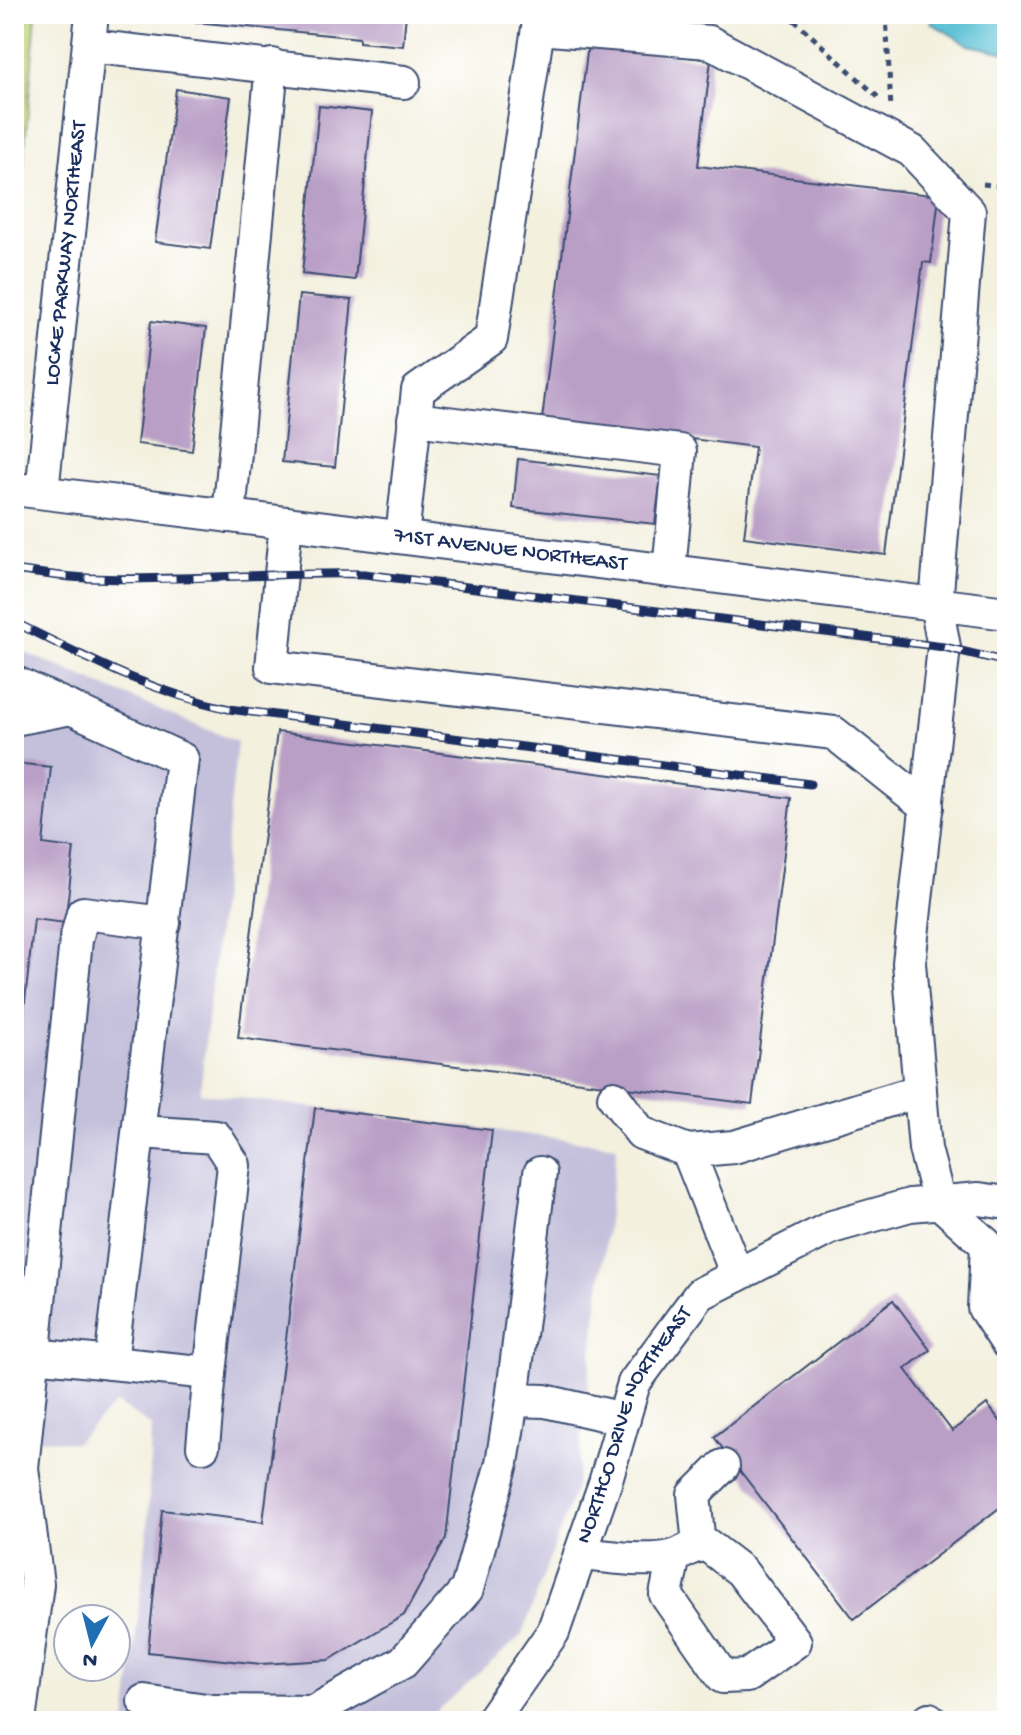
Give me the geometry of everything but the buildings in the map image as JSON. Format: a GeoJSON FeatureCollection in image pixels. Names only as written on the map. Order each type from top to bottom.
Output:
{"type":"FeatureCollection","features":[{"type":"Feature","properties":{"kind":"street","name":"LOCKE PARKWAY NORTHEAST"},"geometry":{"type":"LineString","coordinates":[[28,490],[92,14]]}},
{"type":"Feature","properties":{"kind":"street"},"geometry":{"type":"LineString","coordinates":[[402,537],[418,390],[491,339],[538,28],[709,42],[912,151],[969,212],[936,604],[944,647],[909,963],[925,1149],[939,1202],[987,1245],[984,1308],[1007,1343]]}},
{"type":"Feature","properties":{"kind":"street"},"geometry":{"type":"LineString","coordinates":[[89,46],[404,82]]}},
{"type":"Feature","properties":{"kind":"street"},"geometry":{"type":"LineString","coordinates":[[229,516],[272,65]]}},
{"type":"Feature","properties":{"kind":"street"},"geometry":{"type":"LineString","coordinates":[[414,419],[680,451],[669,571]]}},
{"type":"Feature","properties":{"kind":"street","name":"71ST AVENUE NORTHEAST"},"geometry":{"type":"LineString","coordinates":[[28,490],[1007,613]]}},
{"type":"Feature","properties":{"kind":"street"},"geometry":{"type":"LineString","coordinates":[[286,523],[272,667],[834,733],[927,807]]}},
{"type":"Feature","properties":{"kind":"street"},"geometry":{"type":"LineString","coordinates":[[14,682],[182,759],[111,1363]]}},
{"type":"Feature","properties":{"kind":"street"},"geometry":{"type":"LineString","coordinates":[[14,719],[71,708]]}},
{"type":"Feature","properties":{"kind":"street"},"geometry":{"type":"LineString","coordinates":[[19,1721],[37,1584],[18,1467],[34,1355],[76,940],[83,913],[164,923]]}},
{"type":"Feature","properties":{"kind":"street"},"geometry":{"type":"LineString","coordinates":[[614,1097],[641,1133],[688,1151],[734,1147],[920,1091]]}},
{"type":"Feature","properties":{"kind":"street"},"geometry":{"type":"LineString","coordinates":[[140,1132],[216,1137],[234,1165],[203,1446]]}},
{"type":"Feature","properties":{"kind":"street"},"geometry":{"type":"LineString","coordinates":[[688,1151],[737,1275]]}},
{"type":"Feature","properties":{"kind":"street"},"geometry":{"type":"LineString","coordinates":[[144,1701],[213,1716],[313,1712],[403,1662],[467,1589],[502,1463],[540,1173]]}},
{"type":"Feature","properties":{"kind":"street","name":"NORTHCO DRIVE NORTHEAST"},"geometry":{"type":"LineString","coordinates":[[491,1721],[553,1632],[634,1383],[700,1294],[832,1227],[910,1205],[979,1199],[1007,1203]]}},
{"type":"Feature","properties":{"kind":"street"},"geometry":{"type":"LineString","coordinates":[[34,1355],[210,1373]]}},
{"type":"Feature","properties":{"kind":"street"},"geometry":{"type":"LineString","coordinates":[[512,1400],[545,1401],[624,1419]]}},
{"type":"Feature","properties":{"kind":"street"},"geometry":{"type":"LineString","coordinates":[[580,1554],[641,1558],[686,1551],[694,1495],[723,1466]]}},
{"type":"Feature","properties":{"kind":"path"},"geometry":{"type":"LineString","coordinates":[[769,14],[794,20],[817,14]]}},
{"type":"Feature","properties":{"kind":"path"},"geometry":{"type":"LineString","coordinates":[[794,20],[891,109]]}},
{"type":"Feature","properties":{"kind":"shaded area"},"geometry":{"type":"Polygon","coordinates":[[[14,648],[237,742],[200,1093],[617,1146],[576,1486],[522,1635],[425,1721],[126,1721],[148,1526],[151,1426],[116,1403],[75,1443],[16,1435],[14,1450],[14,648]]]}},
{"type":"Feature","properties":{"kind":"green space"},"geometry":{"type":"Polygon","coordinates":[[[14,14],[36,14],[14,277],[14,14]]]}},
{"type":"Feature","properties":{"kind":"water"},"geometry":{"type":"Polygon","coordinates":[[[930,14],[1007,14],[1007,53],[969,45],[931,23],[930,14]]]}},
{"type":"Feature","properties":{"kind":"railway"},"geometry":{"type":"LineString","coordinates":[[14,570],[69,577],[122,579],[364,574],[944,647],[1007,662]]}},
{"type":"Feature","properties":{"kind":"railway"},"geometry":{"type":"LineString","coordinates":[[14,622],[145,683],[229,709],[810,784]]}}]}
